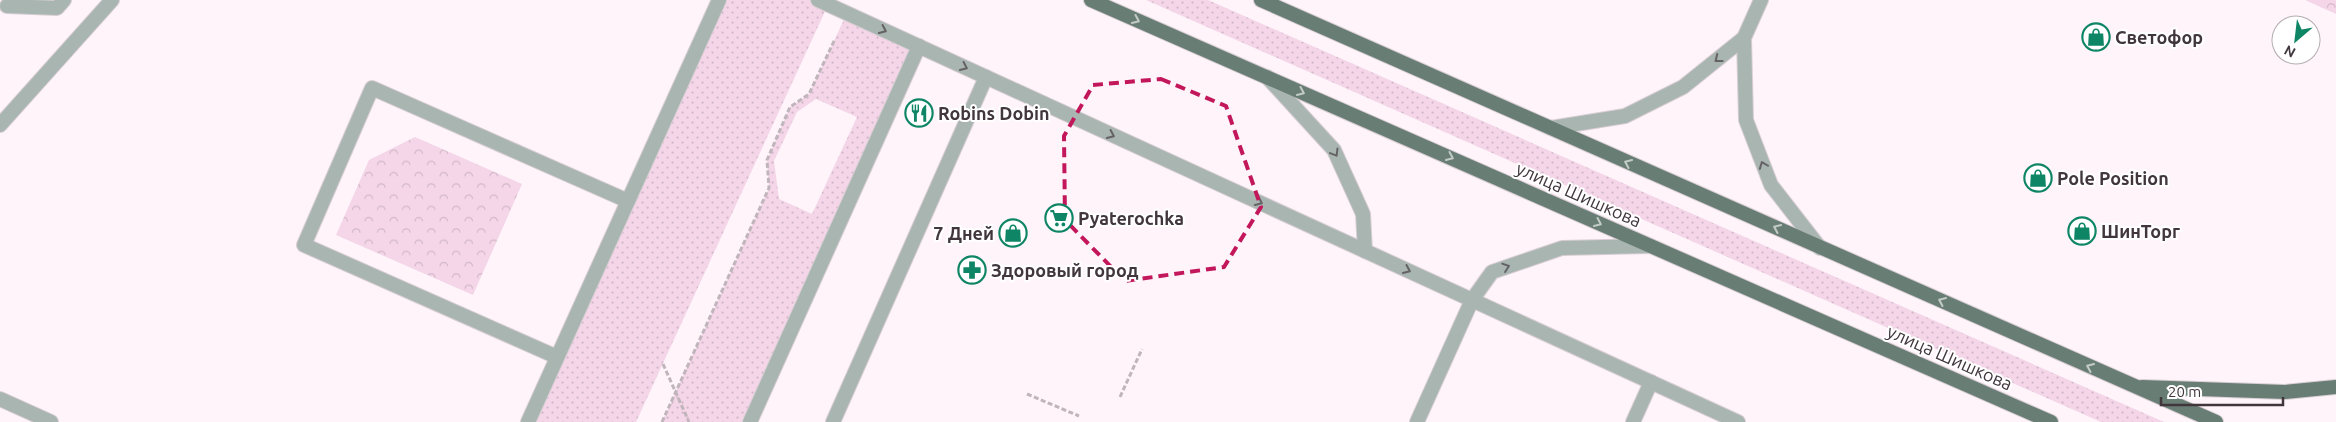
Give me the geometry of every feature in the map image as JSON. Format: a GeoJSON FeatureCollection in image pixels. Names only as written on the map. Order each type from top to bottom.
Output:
{"type":"FeatureCollection","features":[{"type":"Feature","properties":{"kind":"main road","name":"улица Шишкова"},"geometry":{"type":"LineString","coordinates":[[1091,0],[2051,422]]}},
{"type":"Feature","properties":{"kind":"main road"},"geometry":{"type":"LineString","coordinates":[[1261,0],[2216,422]]}},
{"type":"Feature","properties":{"kind":"main road"},"geometry":{"type":"LineString","coordinates":[[2135,386],[2285,392],[2336,387]]}},
{"type":"Feature","properties":{"kind":"street"},"geometry":{"type":"LineString","coordinates":[[5,6],[57,8],[64,0]]}},
{"type":"Feature","properties":{"kind":"street"},"geometry":{"type":"LineString","coordinates":[[0,125],[112,0]]}},
{"type":"Feature","properties":{"kind":"street"},"geometry":{"type":"LineString","coordinates":[[528,422],[719,0]]}},
{"type":"Feature","properties":{"kind":"street"},"geometry":{"type":"LineString","coordinates":[[818,0],[1734,421]]}},
{"type":"Feature","properties":{"kind":"street"},"geometry":{"type":"LineString","coordinates":[[1761,0],[1744,38],[1746,120],[1771,185],[1820,248]]}},
{"type":"Feature","properties":{"kind":"street"},"geometry":{"type":"LineString","coordinates":[[1551,128],[1625,116],[1683,87],[1744,38]]}},
{"type":"Feature","properties":{"kind":"street"},"geometry":{"type":"LineString","coordinates":[[750,422],[919,46]]}},
{"type":"Feature","properties":{"kind":"street"},"geometry":{"type":"LineString","coordinates":[[833,422],[986,77]]}},
{"type":"Feature","properties":{"kind":"street"},"geometry":{"type":"LineString","coordinates":[[1267,78],[1334,150],[1363,214],[1365,251]]}},
{"type":"Feature","properties":{"kind":"street"},"geometry":{"type":"LineString","coordinates":[[557,357],[304,245],[372,88],[628,201]]}},
{"type":"Feature","properties":{"kind":"street"},"geometry":{"type":"LineString","coordinates":[[1417,422],[1472,300],[1492,272],[1562,248],[1650,246]]}},
{"type":"Feature","properties":{"kind":"street"},"geometry":{"type":"LineString","coordinates":[[1633,422],[1651,382]]}},
{"type":"Feature","properties":{"kind":"street"},"geometry":{"type":"LineString","coordinates":[[0,399],[51,422]]}},
{"type":"Feature","properties":{"kind":"path"},"geometry":{"type":"LineString","coordinates":[[662,422],[769,188],[767,160],[790,107],[809,94],[847,13]]}},
{"type":"Feature","properties":{"kind":"path"},"geometry":{"type":"LineString","coordinates":[[1120,397],[1142,349]]}},
{"type":"Feature","properties":{"kind":"path"},"geometry":{"type":"LineString","coordinates":[[663,364],[689,422]]}},
{"type":"Feature","properties":{"kind":"path"},"geometry":{"type":"LineString","coordinates":[[1027,394],[1079,416]]}},
{"type":"Feature","properties":{"kind":"highlighted area"},"geometry":{"type":"Polygon","coordinates":[[[1161,79],[1226,106],[1261,207],[1224,267],[1125,281],[1065,220],[1064,136],[1093,85],[1161,79]]]}},
{"type":"Feature","properties":{"kind":"green space"},"geometry":{"type":"Polygon","coordinates":[[[719,0],[818,0],[828,5],[636,422],[528,422],[719,0]]]}},
{"type":"Feature","properties":{"kind":"green space"},"geometry":{"type":"Polygon","coordinates":[[[1146,0],[1208,0],[2164,422],[2101,422],[1146,0]]]}},
{"type":"Feature","properties":{"kind":"green space"},"geometry":{"type":"Polygon","coordinates":[[[2305,0],[2336,0],[2336,14],[2305,0]]]}},
{"type":"Feature","properties":{"kind":"green space"},"geometry":{"type":"Polygon","coordinates":[[[847,13],[919,46],[750,422],[662,422],[769,188],[767,160],[790,107],[809,94],[847,13]],[[816,99],[797,112],[774,161],[779,199],[812,214],[857,117],[816,99]]]}},
{"type":"Feature","properties":{"kind":"green space"},"geometry":{"type":"Polygon","coordinates":[[[415,137],[522,184],[473,295],[336,235],[369,160],[415,137]]]}},
{"type":"Feature","properties":{"kind":"place","name":"Светофор"},"geometry":{"type":"Point","coordinates":[2096,37]}},
{"type":"Feature","properties":{"kind":"place","name":"Robins Dobin"},"geometry":{"type":"Point","coordinates":[919,113]}},
{"type":"Feature","properties":{"kind":"place","name":"Pole Position"},"geometry":{"type":"Point","coordinates":[2038,178]}},
{"type":"Feature","properties":{"kind":"place","name":"Pyaterochka"},"geometry":{"type":"Point","coordinates":[1059,218]}},
{"type":"Feature","properties":{"kind":"place","name":"ШинТорг"},"geometry":{"type":"Point","coordinates":[2082,231]}},
{"type":"Feature","properties":{"kind":"place","name":"7 Дней"},"geometry":{"type":"Point","coordinates":[1013,233]}},
{"type":"Feature","properties":{"kind":"place","name":"Здоровый город"},"geometry":{"type":"Point","coordinates":[972,270]}}]}
